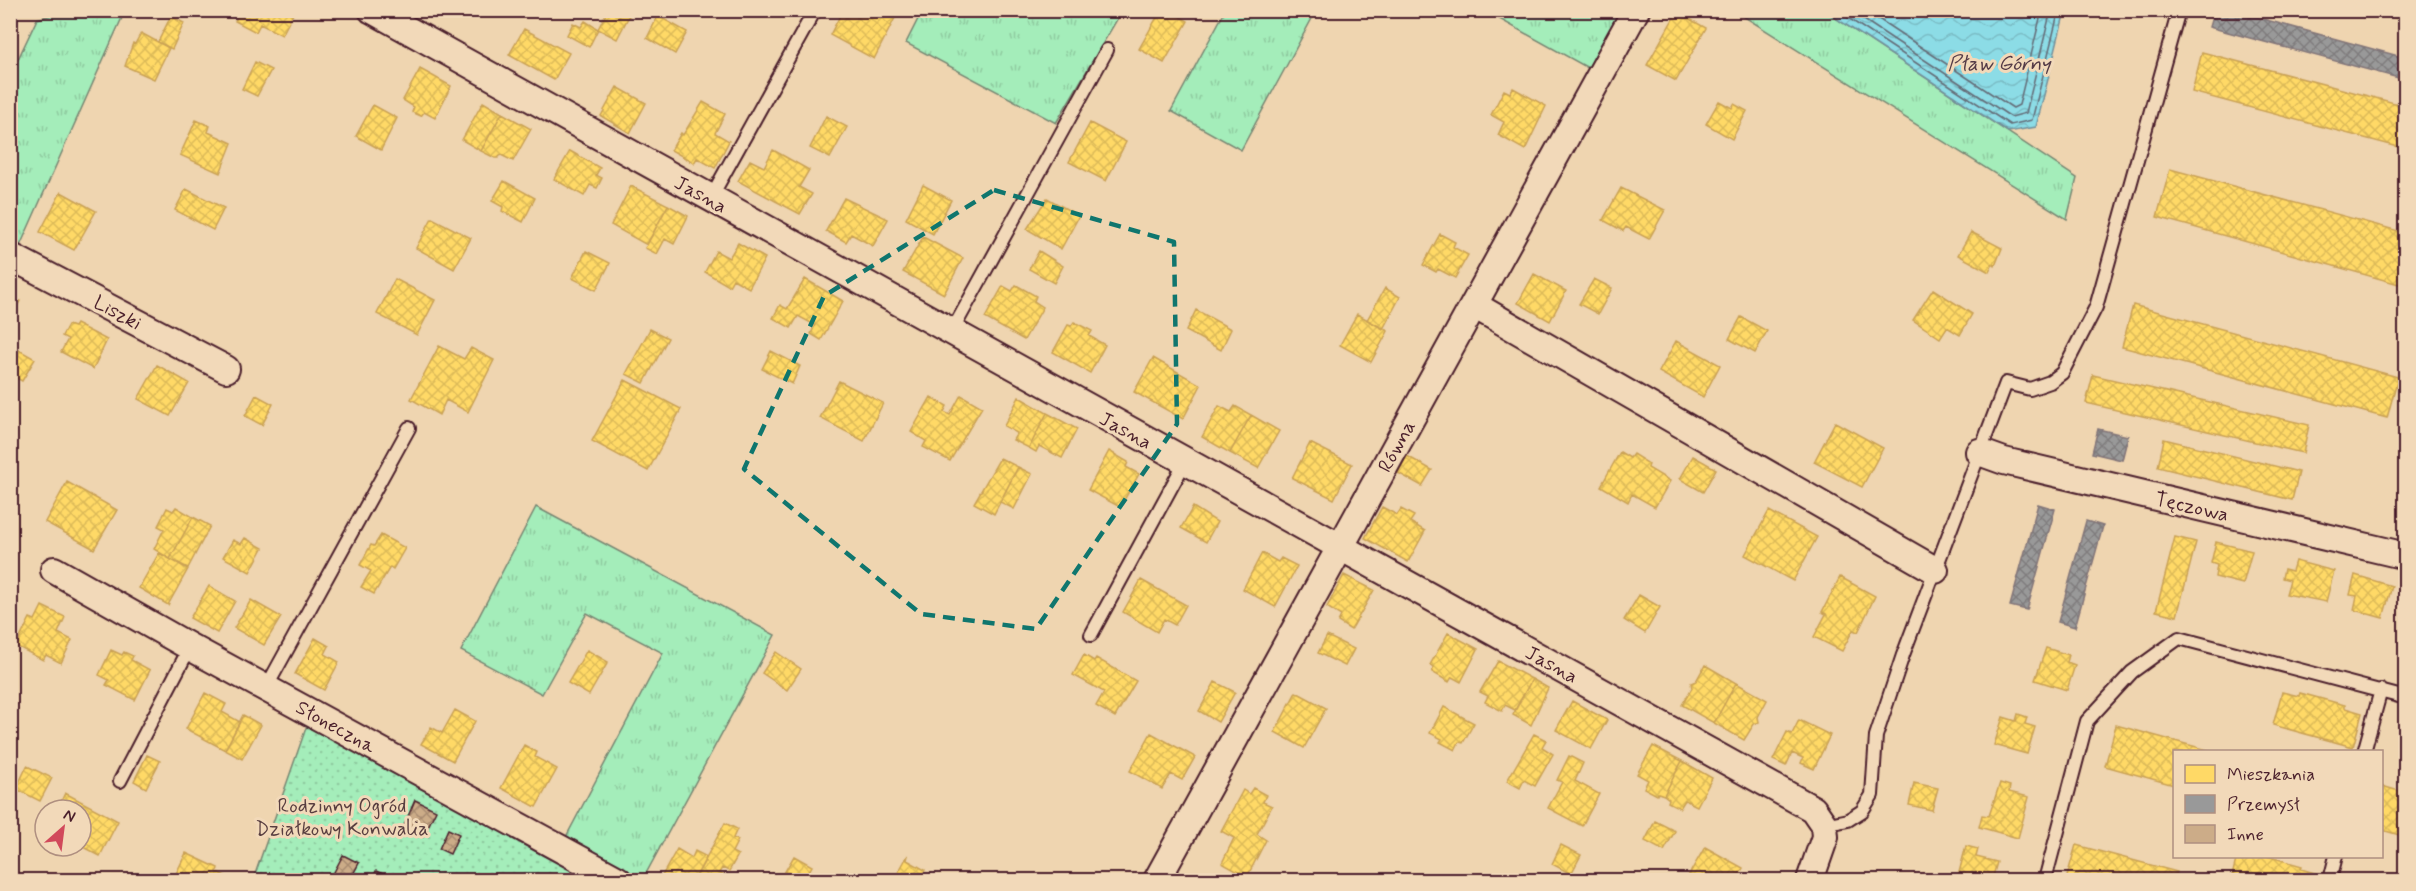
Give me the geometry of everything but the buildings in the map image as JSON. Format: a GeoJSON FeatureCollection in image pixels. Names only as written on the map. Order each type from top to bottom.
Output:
{"type":"FeatureCollection","features":[{"type":"Feature","properties":{"kind":"street","name":"Jasna"},"geometry":{"type":"LineString","coordinates":[[372,10],[951,333],[1699,744],[1813,809],[1824,825]]}},
{"type":"Feature","properties":{"kind":"street","name":"Równa"},"geometry":{"type":"LineString","coordinates":[[1157,880],[1636,10]]}},
{"type":"Feature","properties":{"kind":"street","name":"Liszki"},"geometry":{"type":"LineString","coordinates":[[10,256],[225,369]]}},
{"type":"Feature","properties":{"kind":"street"},"geometry":{"type":"LineString","coordinates":[[1474,305],[1935,570]]}},
{"type":"Feature","properties":{"kind":"street","name":"Tęczowa"},"geometry":{"type":"LineString","coordinates":[[1979,452],[2004,461],[2406,556]]}},
{"type":"Feature","properties":{"kind":"street","name":"Słoneczna"},"geometry":{"type":"LineString","coordinates":[[54,570],[190,647],[618,880]]}},
{"type":"Feature","properties":{"kind":"street"},"geometry":{"type":"LineString","coordinates":[[1810,880],[1825,837],[1824,825]]}},
{"type":"Feature","properties":{"kind":"lane"},"geometry":{"type":"LineString","coordinates":[[710,199],[815,10]]}},
{"type":"Feature","properties":{"kind":"lane"},"geometry":{"type":"LineString","coordinates":[[1824,825],[1848,820],[1855,816],[1862,811],[1872,795],[1876,736],[1935,570],[2006,383],[2030,389],[2050,382],[2062,373],[2096,307],[2179,10]]}},
{"type":"Feature","properties":{"kind":"lane"},"geometry":{"type":"LineString","coordinates":[[951,333],[1107,50]]}},
{"type":"Feature","properties":{"kind":"lane"},"geometry":{"type":"LineString","coordinates":[[266,688],[409,428]]}},
{"type":"Feature","properties":{"kind":"lane"},"geometry":{"type":"LineString","coordinates":[[1091,634],[1185,462]]}},
{"type":"Feature","properties":{"kind":"lane"},"geometry":{"type":"LineString","coordinates":[[2045,880],[2087,722],[2132,672],[2180,639],[2406,698]]}},
{"type":"Feature","properties":{"kind":"lane"},"geometry":{"type":"LineString","coordinates":[[120,782],[190,647]]}},
{"type":"Feature","properties":{"kind":"lane"},"geometry":{"type":"LineString","coordinates":[[2365,750],[2380,690]]}},
{"type":"Feature","properties":{"kind":"lane"},"geometry":{"type":"LineString","coordinates":[[2330,880],[2336,858]]}},
{"type":"Feature","properties":{"kind":"highlighted area"},"geometry":{"type":"Polygon","coordinates":[[[994,190],[1174,242],[1177,424],[1036,629],[921,614],[744,469],[824,296],[994,190]]]}},
{"type":"Feature","properties":{"kind":"green space"},"geometry":{"type":"Polygon","coordinates":[[[922,10],[1122,11],[1056,123],[906,43],[922,10]]]}},
{"type":"Feature","properties":{"kind":"green space"},"geometry":{"type":"Polygon","coordinates":[[[67,11],[125,11],[20,246],[11,241],[11,74],[37,19],[67,11]]]}},
{"type":"Feature","properties":{"kind":"green space"},"geometry":{"type":"Polygon","coordinates":[[[1225,11],[1316,11],[1241,150],[1171,111],[1225,11]]]}},
{"type":"Feature","properties":{"kind":"green space"},"geometry":{"type":"Polygon","coordinates":[[[1485,11],[1621,11],[1588,68],[1485,11]]]}},
{"type":"Feature","properties":{"kind":"green space"},"geometry":{"type":"Polygon","coordinates":[[[1735,11],[1825,11],[2077,178],[2067,219],[1735,11]]]}},
{"type":"Feature","properties":{"kind":"green space"},"geometry":{"type":"Polygon","coordinates":[[[536,507],[775,635],[643,879],[566,837],[663,653],[587,613],[542,694],[461,651],[536,507]]]}},
{"type":"Feature","properties":{"kind":"green space","name":"Rodzinny Ogród Działkowy Konwalia"},"geometry":{"type":"Polygon","coordinates":[[[307,725],[590,880],[253,880],[307,725]]]}},
{"type":"Feature","properties":{"kind":"water","name":"Pław Górny"},"geometry":{"type":"Polygon","coordinates":[[[1825,11],[2065,11],[2036,127],[2008,132],[1825,11]]]}}]}
